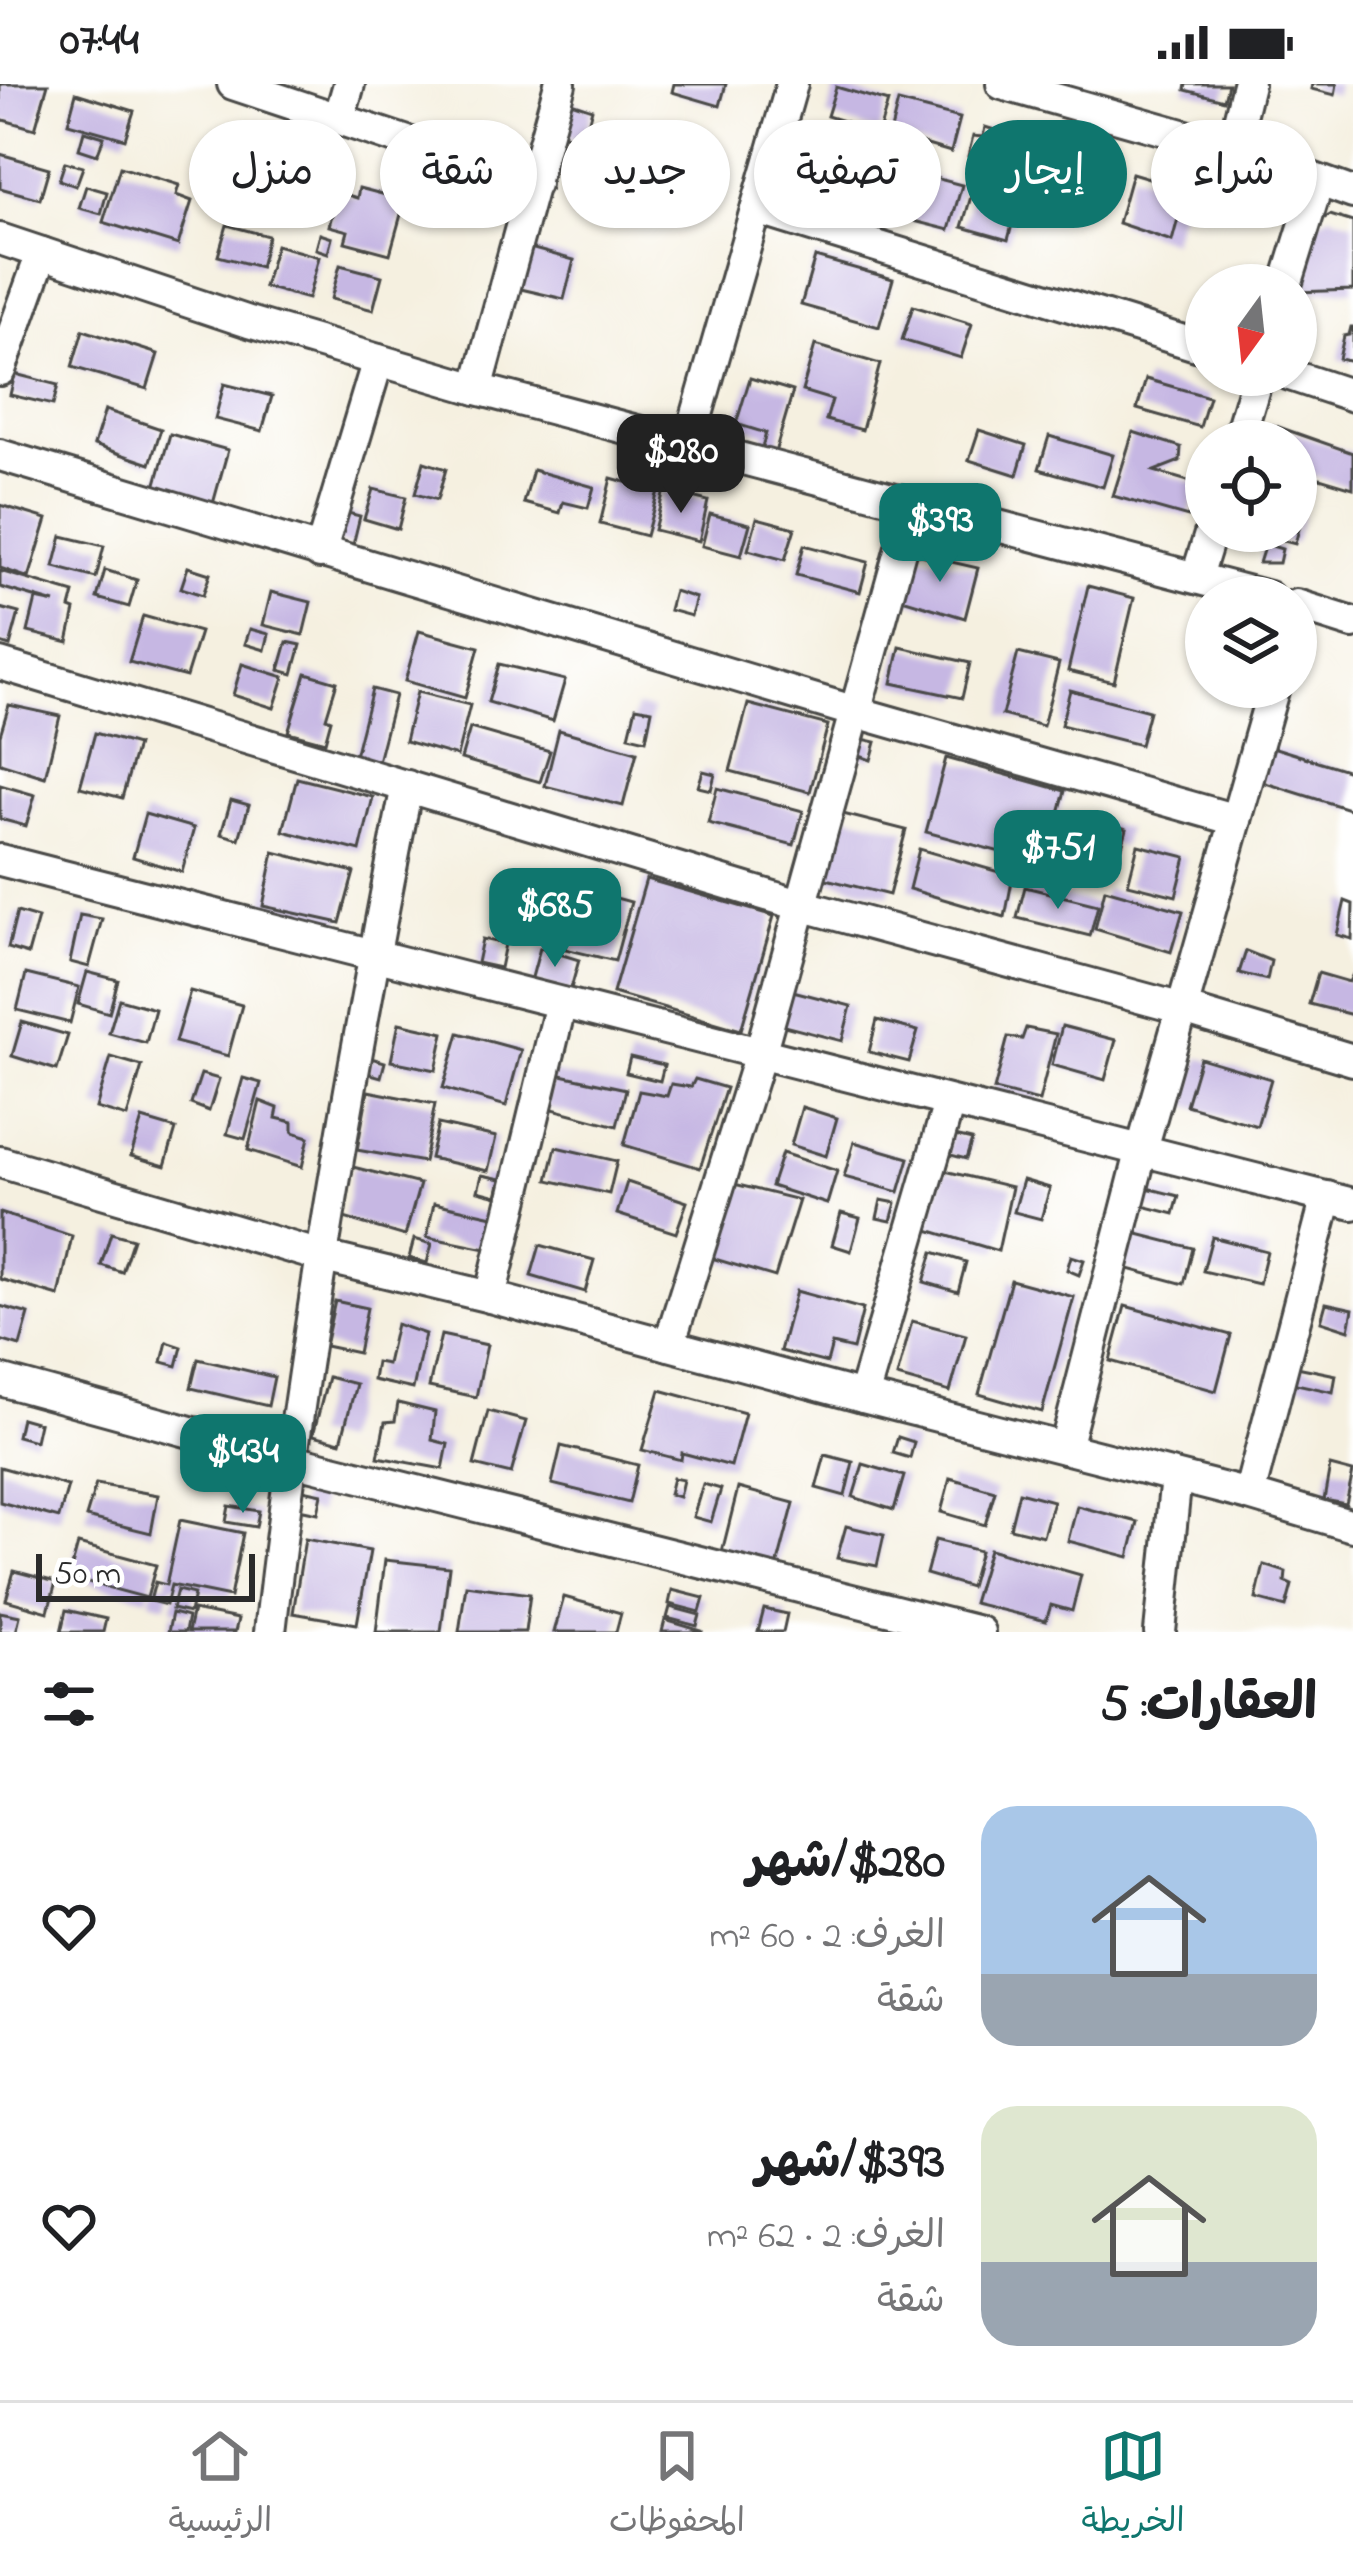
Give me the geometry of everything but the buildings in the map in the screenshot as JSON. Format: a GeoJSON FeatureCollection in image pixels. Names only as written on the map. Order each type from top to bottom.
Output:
{"type":"FeatureCollection","features":[{"type":"Feature","properties":{"kind":"street"},"geometry":{"type":"LineString","coordinates":[[233,84],[380,132]]}},
{"type":"Feature","properties":{"kind":"street"},"geometry":{"type":"LineString","coordinates":[[340,118],[349,84]]}},
{"type":"Feature","properties":{"kind":"street"},"geometry":{"type":"LineString","coordinates":[[537,172],[560,84]]}},
{"type":"Feature","properties":{"kind":"street"},"geometry":{"type":"LineString","coordinates":[[781,120],[791,84]]}},
{"type":"Feature","properties":{"kind":"street"},"geometry":{"type":"LineString","coordinates":[[1005,84],[1151,126]]}},
{"type":"Feature","properties":{"kind":"street"},"geometry":{"type":"LineString","coordinates":[[1239,120],[1248,84]]}},
{"type":"Feature","properties":{"kind":"street"},"geometry":{"type":"LineString","coordinates":[[1293,264],[1318,182],[1353,193]]}},
{"type":"Feature","properties":{"kind":"street"},"geometry":{"type":"LineString","coordinates":[[688,446],[754,223]]}},
{"type":"Feature","properties":{"kind":"street"},"geometry":{"type":"LineString","coordinates":[[477,389],[522,228]]}},
{"type":"Feature","properties":{"kind":"street"},"geometry":{"type":"LineString","coordinates":[[819,228],[1185,341]]}},
{"type":"Feature","properties":{"kind":"street"},"geometry":{"type":"LineString","coordinates":[[0,239],[249,322],[688,446],[1197,576],[1204,552]]}},
{"type":"Feature","properties":{"kind":"street"},"geometry":{"type":"LineString","coordinates":[[0,370],[42,253]]}},
{"type":"Feature","properties":{"kind":"street"},"geometry":{"type":"LineString","coordinates":[[320,553],[378,360]]}},
{"type":"Feature","properties":{"kind":"street"},"geometry":{"type":"LineString","coordinates":[[1317,384],[1353,396]]}},
{"type":"Feature","properties":{"kind":"street"},"geometry":{"type":"LineString","coordinates":[[0,455],[856,712],[1236,820]]}},
{"type":"Feature","properties":{"kind":"street"},"geometry":{"type":"LineString","coordinates":[[669,1346],[760,1054],[913,504]]}},
{"type":"Feature","properties":{"kind":"street"},"geometry":{"type":"LineString","coordinates":[[1317,613],[1353,623]]}},
{"type":"Feature","properties":{"kind":"street"},"geometry":{"type":"LineString","coordinates":[[0,664],[800,905],[1353,1060]]}},
{"type":"Feature","properties":{"kind":"street"},"geometry":{"type":"LineString","coordinates":[[1065,1448],[1142,1149],[1268,708]]}},
{"type":"Feature","properties":{"kind":"street"},"geometry":{"type":"LineString","coordinates":[[270,1632],[290,1459],[374,953],[407,786]]}},
{"type":"Feature","properties":{"kind":"street"},"geometry":{"type":"LineString","coordinates":[[0,860],[1340,1200],[1249,1495]]}},
{"type":"Feature","properties":{"kind":"street"},"geometry":{"type":"LineString","coordinates":[[490,1297],[561,1003]]}},
{"type":"Feature","properties":{"kind":"street"},"geometry":{"type":"LineString","coordinates":[[862,1397],[949,1103]]}},
{"type":"Feature","properties":{"kind":"street"},"geometry":{"type":"LineString","coordinates":[[0,1162],[323,1258],[490,1297],[1353,1526]]}},
{"type":"Feature","properties":{"kind":"street"},"geometry":{"type":"LineString","coordinates":[[0,1380],[290,1459],[979,1632]]}},
{"type":"Feature","properties":{"kind":"street"},"geometry":{"type":"LineString","coordinates":[[1160,1632],[1176,1477]]}}]}
